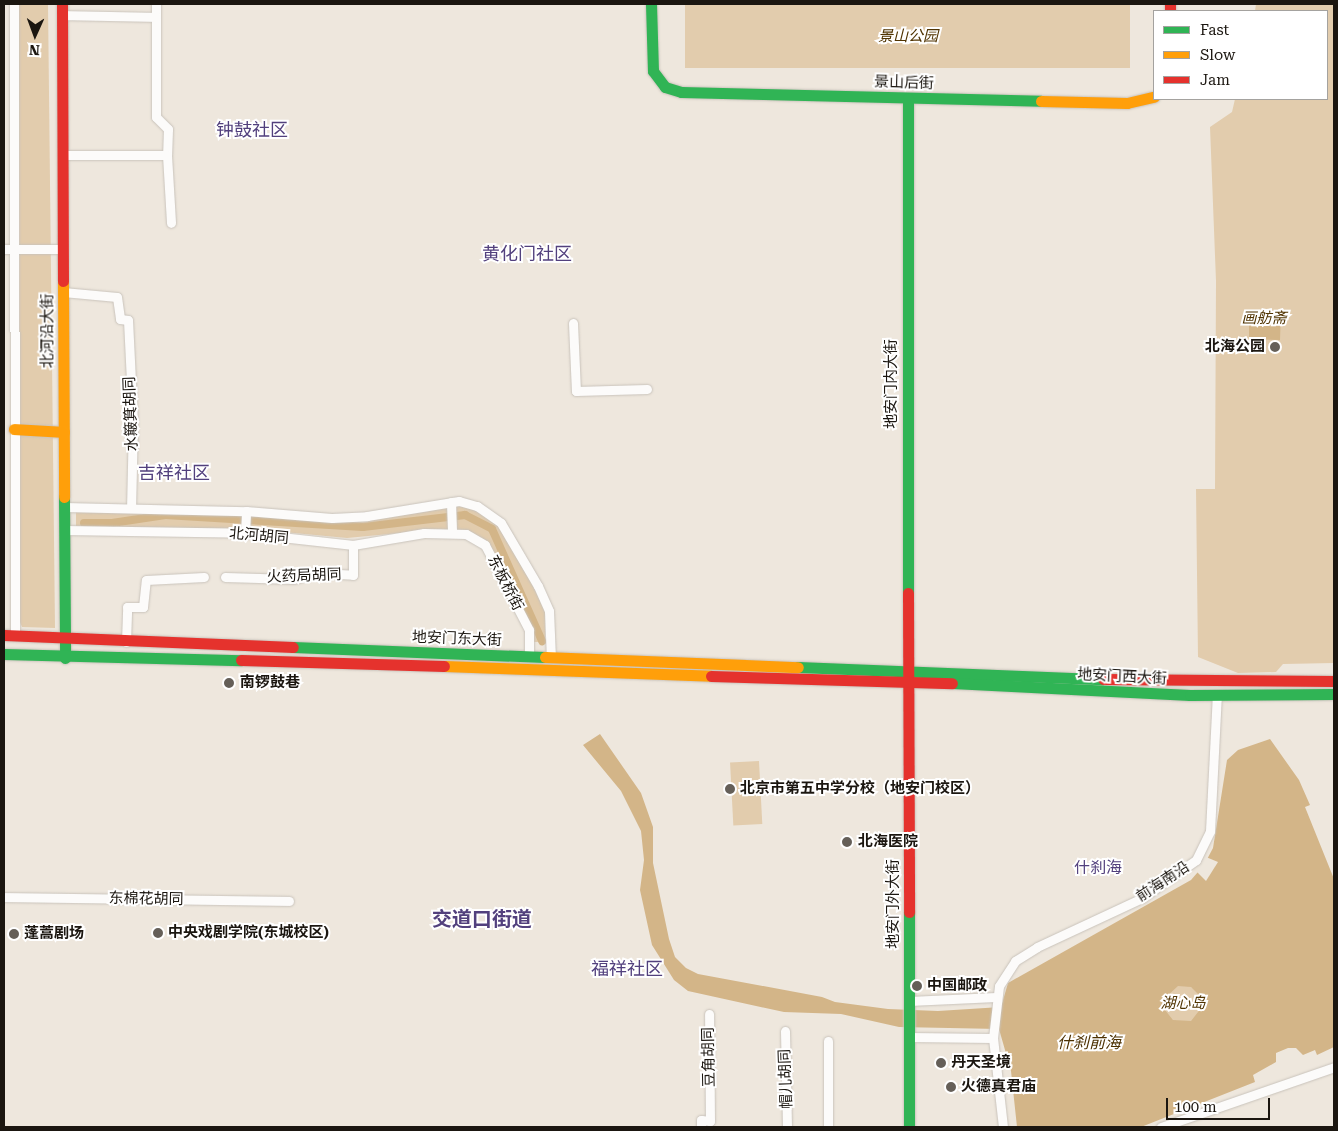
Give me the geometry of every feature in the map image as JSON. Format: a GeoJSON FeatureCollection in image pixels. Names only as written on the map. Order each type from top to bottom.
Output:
{"type":"FeatureCollection","features":[{"type":"Feature","properties":{"kind":"main road","name":"景山后街"},"geometry":{"type":"LineString","coordinates":[[651,4],[652,68],[657,78],[665,87],[692,93],[1127,103],[1153,97]]}},
{"type":"Feature","properties":{"kind":"main road","name":"北河沿大街"},"geometry":{"type":"LineString","coordinates":[[62,9],[65,658]]}},
{"type":"Feature","properties":{"kind":"main road","name":"地安门内大街"},"geometry":{"type":"LineString","coordinates":[[908,98],[909,675]]}},
{"type":"Feature","properties":{"kind":"main road"},"geometry":{"type":"LineString","coordinates":[[14,430],[64,432]]}},
{"type":"Feature","properties":{"kind":"main road","name":"地安门东大街"},"geometry":{"type":"LineString","coordinates":[[9,636],[65,640],[529,656],[909,675]]}},
{"type":"Feature","properties":{"kind":"main road","name":"地安门东大街"},"geometry":{"type":"LineString","coordinates":[[4,654],[65,658],[340,661],[654,674],[909,675]]}},
{"type":"Feature","properties":{"kind":"main road","name":"地安门西大街"},"geometry":{"type":"LineString","coordinates":[[909,675],[1219,682],[1334,681]]}},
{"type":"Feature","properties":{"kind":"main road","name":"地安门西大街"},"geometry":{"type":"LineString","coordinates":[[909,675],[1218,695],[1334,694]]}},
{"type":"Feature","properties":{"kind":"main road","name":"地安门外大街"},"geometry":{"type":"LineString","coordinates":[[909,675],[909,1127]]}},
{"type":"Feature","properties":{"kind":"street"},"geometry":{"type":"LineString","coordinates":[[9,636],[14,430],[14,4]]}},
{"type":"Feature","properties":{"kind":"street"},"geometry":{"type":"LineString","coordinates":[[156,4],[156,117],[168,129],[171,224]]}},
{"type":"Feature","properties":{"kind":"street"},"geometry":{"type":"LineString","coordinates":[[62,9],[156,17]]}},
{"type":"Feature","properties":{"kind":"street"},"geometry":{"type":"LineString","coordinates":[[62,155],[168,155]]}},
{"type":"Feature","properties":{"kind":"street"},"geometry":{"type":"LineString","coordinates":[[4,249],[63,249]]}},
{"type":"Feature","properties":{"kind":"street","name":"水簸箕胡同"},"geometry":{"type":"LineString","coordinates":[[63,292],[117,297],[120,318],[128,320],[133,422],[131,508]]}},
{"type":"Feature","properties":{"kind":"street"},"geometry":{"type":"LineString","coordinates":[[574,323],[576,391],[647,389]]}},
{"type":"Feature","properties":{"kind":"street"},"geometry":{"type":"LineString","coordinates":[[64,507],[246,511],[332,518],[367,516],[459,501],[477,506],[502,523],[516,543],[549,611],[551,658]]}},
{"type":"Feature","properties":{"kind":"street"},"geometry":{"type":"LineString","coordinates":[[451,502],[452,532]]}},
{"type":"Feature","properties":{"kind":"street"},"geometry":{"type":"LineString","coordinates":[[245,533],[246,511]]}},
{"type":"Feature","properties":{"kind":"street","name":"北河胡同"},"geometry":{"type":"LineString","coordinates":[[64,530],[245,533],[353,545],[452,532]]}},
{"type":"Feature","properties":{"kind":"street","name":"东板桥街"},"geometry":{"type":"LineString","coordinates":[[452,532],[466,534],[485,545],[529,630],[529,656]]}},
{"type":"Feature","properties":{"kind":"street","name":"火药局胡同"},"geometry":{"type":"LineString","coordinates":[[225,577],[293,579],[320,573],[353,575],[353,545]]}},
{"type":"Feature","properties":{"kind":"street"},"geometry":{"type":"LineString","coordinates":[[126,642],[127,607],[143,607],[146,580],[204,577]]}},
{"type":"Feature","properties":{"kind":"street","name":"前海南沿"},"geometry":{"type":"LineString","coordinates":[[1003,1127],[992,1038],[996,997],[999,986],[1015,961],[1037,947],[1142,898],[1196,860],[1210,831],[1218,695]]}},
{"type":"Feature","properties":{"kind":"street","name":"东棉花胡同"},"geometry":{"type":"LineString","coordinates":[[4,897],[289,901]]}},
{"type":"Feature","properties":{"kind":"street"},"geometry":{"type":"LineString","coordinates":[[909,1001],[996,997]]}},
{"type":"Feature","properties":{"kind":"street","name":"豆角胡同"},"geometry":{"type":"LineString","coordinates":[[701,1127],[701,1120],[710,1120],[709,1014]]}},
{"type":"Feature","properties":{"kind":"street","name":"帽儿胡同"},"geometry":{"type":"LineString","coordinates":[[785,1031],[787,1127]]}},
{"type":"Feature","properties":{"kind":"street"},"geometry":{"type":"LineString","coordinates":[[909,1037],[992,1038]]}},
{"type":"Feature","properties":{"kind":"street"},"geometry":{"type":"LineString","coordinates":[[828,1041],[828,1127]]}},
{"type":"Feature","properties":{"kind":"street"},"geometry":{"type":"LineString","coordinates":[[1161,1127],[1334,1067]]}},
{"type":"Feature","properties":{"kind":"green space"},"geometry":{"type":"Polygon","coordinates":[[[19,4],[48,4],[55,628],[22,627],[20,622],[19,4]]]}},
{"type":"Feature","properties":{"kind":"green space","name":"景山公园"},"geometry":{"type":"Polygon","coordinates":[[[685,4],[1130,4],[1130,68],[685,68],[685,4]]]}},
{"type":"Feature","properties":{"kind":"green space","name":"北海公园"},"geometry":{"type":"Polygon","coordinates":[[[1256,4],[1334,4],[1334,663],[1283,664],[1276,672],[1238,673],[1198,657],[1196,489],[1215,489],[1216,281],[1210,127],[1232,112],[1235,100],[1328,100],[1328,10],[1255,10],[1256,4]]]}},
{"type":"Feature","properties":{"kind":"green space"},"geometry":{"type":"Polygon","coordinates":[[[458,506],[477,510],[497,520],[509,536],[545,611],[545,642],[532,642],[490,547],[442,529],[347,538],[262,530],[76,527],[76,510],[398,515],[458,506]]]}},
{"type":"Feature","properties":{"kind":"green space"},"geometry":{"type":"Polygon","coordinates":[[[759,761],[762,824],[733,825],[730,763],[759,761]]]}},
{"type":"Feature","properties":{"kind":"green space","name":"湖心岛"},"geometry":{"type":"Polygon","coordinates":[[[1183,985],[1196,991],[1202,1004],[1196,1017],[1183,1023],[1170,1017],[1164,1004],[1170,991],[1183,985]]]}},
{"type":"Feature","properties":{"kind":"water"},"geometry":{"type":"Polygon","coordinates":[[[1249,310],[1272,314],[1273,311],[1281,311],[1280,340],[1249,339],[1249,310]]]}},
{"type":"Feature","properties":{"kind":"water","name":"什刹前海"},"geometry":{"type":"Polygon","coordinates":[[[600,734],[641,793],[653,827],[653,863],[669,939],[675,957],[686,968],[698,974],[822,997],[835,1002],[888,1009],[938,1011],[1001,1007],[1008,983],[1191,880],[1204,865],[1213,848],[1227,760],[1238,750],[1270,739],[1299,780],[1310,805],[1305,807],[1334,879],[1334,1047],[1317,1055],[1315,1050],[1303,1055],[1296,1048],[1288,1048],[1276,1053],[1276,1062],[1253,1075],[1255,1082],[1141,1127],[1017,1127],[1011,1071],[999,1029],[899,1027],[841,1014],[784,1012],[688,991],[674,980],[652,945],[640,890],[644,860],[641,831],[621,791],[583,745],[600,734]],[[1178,986],[1165,998],[1165,1010],[1173,1020],[1191,1021],[1202,1007],[1199,995],[1191,987],[1178,986]]]}},
{"type":"Feature","properties":{"kind":"pier"},"geometry":{"type":"Polygon","coordinates":[[[1206,857],[1218,862],[1206,881],[1196,871],[1206,857]]]}},
{"type":"Feature","properties":{"kind":"waterway"},"geometry":{"type":"LineString","coordinates":[[84,523],[112,523],[165,515],[363,527],[465,515],[492,529],[542,641]]}},
{"type":"Feature","properties":{"kind":"traffic: fast"},"geometry":{"type":"LineString","coordinates":[[651,4],[653,71],[665,87],[681,92],[1041,101]]}},
{"type":"Feature","properties":{"kind":"traffic: fast"},"geometry":{"type":"LineString","coordinates":[[908,98],[908,593]]}},
{"type":"Feature","properties":{"kind":"traffic: fast"},"geometry":{"type":"LineString","coordinates":[[64,497],[65,658]]}},
{"type":"Feature","properties":{"kind":"traffic: fast"},"geometry":{"type":"LineString","coordinates":[[293,647],[545,657]]}},
{"type":"Feature","properties":{"kind":"traffic: fast"},"geometry":{"type":"LineString","coordinates":[[4,654],[241,660]]}},
{"type":"Feature","properties":{"kind":"traffic: fast"},"geometry":{"type":"LineString","coordinates":[[798,667],[1103,679]]}},
{"type":"Feature","properties":{"kind":"traffic: fast"},"geometry":{"type":"LineString","coordinates":[[952,683],[1190,695],[1334,694]]}},
{"type":"Feature","properties":{"kind":"traffic: fast"},"geometry":{"type":"LineString","coordinates":[[909,912],[909,1127]]}},
{"type":"Feature","properties":{"kind":"traffic: slow"},"geometry":{"type":"LineString","coordinates":[[1041,101],[1127,103],[1153,97]]}},
{"type":"Feature","properties":{"kind":"traffic: slow"},"geometry":{"type":"LineString","coordinates":[[63,281],[64,497]]}},
{"type":"Feature","properties":{"kind":"traffic: slow"},"geometry":{"type":"LineString","coordinates":[[14,429],[64,432]]}},
{"type":"Feature","properties":{"kind":"traffic: slow"},"geometry":{"type":"LineString","coordinates":[[545,657],[798,667]]}},
{"type":"Feature","properties":{"kind":"traffic: slow"},"geometry":{"type":"LineString","coordinates":[[444,666],[711,676]]}},
{"type":"Feature","properties":{"kind":"traffic: jam"},"geometry":{"type":"LineString","coordinates":[[62,4],[63,281]]}},
{"type":"Feature","properties":{"kind":"traffic: jam"},"geometry":{"type":"LineString","coordinates":[[1170,4],[1170,10]]}},
{"type":"Feature","properties":{"kind":"traffic: jam"},"geometry":{"type":"LineString","coordinates":[[908,593],[909,912]]}},
{"type":"Feature","properties":{"kind":"traffic: jam"},"geometry":{"type":"LineString","coordinates":[[4,635],[293,647]]}},
{"type":"Feature","properties":{"kind":"traffic: jam"},"geometry":{"type":"LineString","coordinates":[[241,660],[444,666]]}},
{"type":"Feature","properties":{"kind":"traffic: jam"},"geometry":{"type":"LineString","coordinates":[[711,676],[952,683]]}},
{"type":"Feature","properties":{"kind":"traffic: jam"},"geometry":{"type":"LineString","coordinates":[[1103,679],[1334,681]]}},
{"type":"Feature","properties":{"kind":"place","name":"北海公园"},"geometry":{"type":"Point","coordinates":[1275,347]}},
{"type":"Feature","properties":{"kind":"place","name":"南锣鼓巷"},"geometry":{"type":"Point","coordinates":[229,683]}},
{"type":"Feature","properties":{"kind":"place","name":"北京市第五中学分校（地安门校区）"},"geometry":{"type":"Point","coordinates":[730,789]}},
{"type":"Feature","properties":{"kind":"place","name":"北海医院"},"geometry":{"type":"Point","coordinates":[847,842]}},
{"type":"Feature","properties":{"kind":"place","name":"中央戏剧学院(东城校区)"},"geometry":{"type":"Point","coordinates":[158,933]}},
{"type":"Feature","properties":{"kind":"place","name":"蓬蒿剧场"},"geometry":{"type":"Point","coordinates":[14,934]}},
{"type":"Feature","properties":{"kind":"place","name":"中国邮政"},"geometry":{"type":"Point","coordinates":[917,986]}},
{"type":"Feature","properties":{"kind":"place","name":"丹天圣境"},"geometry":{"type":"Point","coordinates":[941,1063]}},
{"type":"Feature","properties":{"kind":"place","name":"火德真君庙"},"geometry":{"type":"Point","coordinates":[951,1087]}},
{"type":"Feature","properties":{"kind":"district","name":"钟鼓社区"},"geometry":{"type":"Point","coordinates":[252,130]}},
{"type":"Feature","properties":{"kind":"district","name":"黄化门社区"},"geometry":{"type":"Point","coordinates":[527,254]}},
{"type":"Feature","properties":{"kind":"district","name":"吉祥社区"},"geometry":{"type":"Point","coordinates":[174,473]}},
{"type":"Feature","properties":{"kind":"district","name":"什刹海"},"geometry":{"type":"Point","coordinates":[1098,868]}},
{"type":"Feature","properties":{"kind":"district","name":"交道口街道"},"geometry":{"type":"Point","coordinates":[482,919]}},
{"type":"Feature","properties":{"kind":"district","name":"福祥社区"},"geometry":{"type":"Point","coordinates":[627,969]}},
{"type":"Feature","properties":{"kind":"park label","name":"画舫斋"},"geometry":{"type":"Point","coordinates":[1264,319]}}]}
